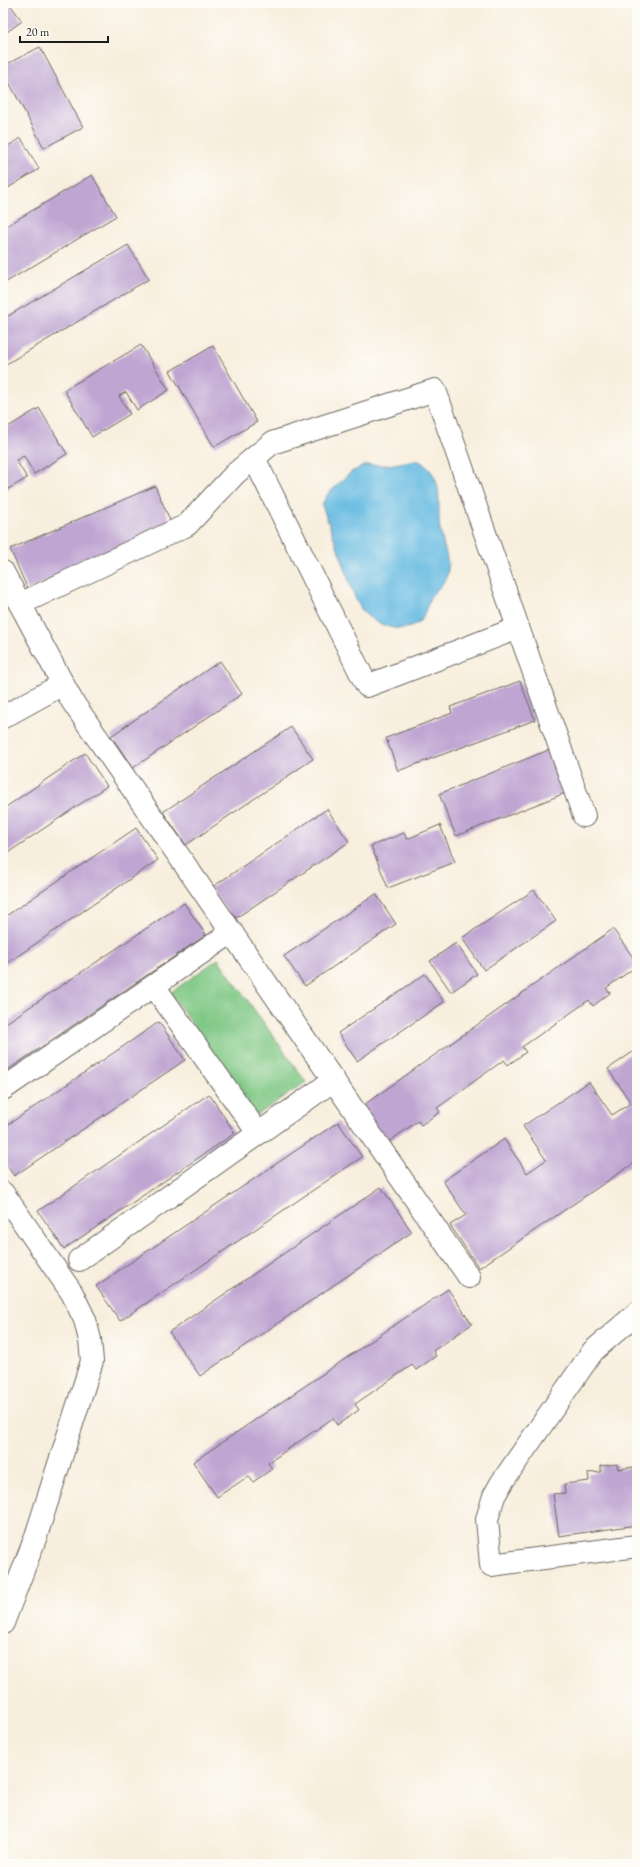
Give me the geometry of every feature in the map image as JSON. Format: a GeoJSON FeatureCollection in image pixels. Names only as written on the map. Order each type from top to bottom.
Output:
{"type":"FeatureCollection","features":[{"type":"Feature","properties":{"kind":"street"},"geometry":{"type":"LineString","coordinates":[[20,604],[187,525],[236,473],[272,443],[435,390],[584,816]]}},
{"type":"Feature","properties":{"kind":"street"},"geometry":{"type":"LineString","coordinates":[[254,458],[367,686],[518,628]]}},
{"type":"Feature","properties":{"kind":"street"},"geometry":{"type":"LineString","coordinates":[[3,572],[68,692],[469,1277]]}},
{"type":"Feature","properties":{"kind":"street"},"geometry":{"type":"LineString","coordinates":[[3,717],[68,692]]}},
{"type":"Feature","properties":{"kind":"street"},"geometry":{"type":"LineString","coordinates":[[3,1089],[232,932]]}},
{"type":"Feature","properties":{"kind":"street"},"geometry":{"type":"LineString","coordinates":[[154,986],[258,1133]]}},
{"type":"Feature","properties":{"kind":"street"},"geometry":{"type":"LineString","coordinates":[[80,1260],[334,1080]]}},
{"type":"Feature","properties":{"kind":"street"},"geometry":{"type":"LineString","coordinates":[[3,1193],[72,1293],[85,1320],[90,1340],[92,1361],[36,1536],[3,1623]]}},
{"type":"Feature","properties":{"kind":"street"},"geometry":{"type":"LineString","coordinates":[[637,1313],[593,1351],[502,1482],[494,1496],[487,1518],[491,1565],[637,1546]]}},
{"type":"Feature","properties":{"kind":"green space"},"geometry":{"type":"Polygon","coordinates":[[[218,959],[306,1082],[257,1115],[170,993],[218,959]]]}},
{"type":"Feature","properties":{"kind":"water"},"geometry":{"type":"Polygon","coordinates":[[[417,460],[426,466],[433,474],[436,482],[439,501],[440,530],[447,558],[448,570],[446,578],[431,597],[423,617],[419,622],[413,626],[405,628],[389,627],[373,620],[359,606],[352,591],[322,505],[327,495],[351,472],[366,465],[388,465],[417,460]]]}},
{"type":"Feature","properties":{"kind":"building"},"geometry":{"type":"Polygon","coordinates":[[[3,3],[9,3],[22,21],[3,35],[3,3]]]}},
{"type":"Feature","properties":{"kind":"building"},"geometry":{"type":"Polygon","coordinates":[[[40,47],[83,127],[44,148],[3,71],[3,66],[40,47]]]}},
{"type":"Feature","properties":{"kind":"building"},"geometry":{"type":"Polygon","coordinates":[[[21,138],[39,169],[3,191],[3,149],[21,138]]]}},
{"type":"Feature","properties":{"kind":"building"},"geometry":{"type":"Polygon","coordinates":[[[92,175],[116,216],[3,284],[3,228],[92,175]]]}},
{"type":"Feature","properties":{"kind":"building"},"geometry":{"type":"Polygon","coordinates":[[[128,245],[149,279],[3,366],[3,319],[128,245]]]}},
{"type":"Feature","properties":{"kind":"building"},"geometry":{"type":"Polygon","coordinates":[[[141,345],[169,390],[137,410],[126,392],[119,396],[130,414],[92,437],[64,390],[141,345]]]}},
{"type":"Feature","properties":{"kind":"building"},"geometry":{"type":"Polygon","coordinates":[[[213,346],[257,422],[214,447],[170,371],[213,346]]]}},
{"type":"Feature","properties":{"kind":"building"},"geometry":{"type":"Polygon","coordinates":[[[39,408],[67,454],[34,474],[24,456],[16,460],[27,478],[3,492],[3,430],[39,408]]]}},
{"type":"Feature","properties":{"kind":"building"},"geometry":{"type":"Polygon","coordinates":[[[155,486],[173,527],[28,590],[10,549],[155,486]]]}},
{"type":"Feature","properties":{"kind":"building"},"geometry":{"type":"Polygon","coordinates":[[[220,661],[242,694],[133,768],[111,736],[220,661]]]}},
{"type":"Feature","properties":{"kind":"building"},"geometry":{"type":"Polygon","coordinates":[[[520,681],[535,720],[398,771],[386,738],[452,713],[450,707],[520,681]]]}},
{"type":"Feature","properties":{"kind":"building"},"geometry":{"type":"Polygon","coordinates":[[[291,727],[313,759],[186,845],[163,812],[291,727]]]}},
{"type":"Feature","properties":{"kind":"building"},"geometry":{"type":"Polygon","coordinates":[[[551,749],[568,792],[456,836],[439,794],[551,749]]]}},
{"type":"Feature","properties":{"kind":"building"},"geometry":{"type":"Polygon","coordinates":[[[85,753],[107,786],[3,856],[3,809],[85,753]]]}},
{"type":"Feature","properties":{"kind":"building"},"geometry":{"type":"Polygon","coordinates":[[[327,809],[349,842],[233,920],[211,888],[327,809]]]}},
{"type":"Feature","properties":{"kind":"building"},"geometry":{"type":"Polygon","coordinates":[[[440,825],[455,862],[388,888],[371,846],[404,833],[407,839],[440,825]]]}},
{"type":"Feature","properties":{"kind":"building"},"geometry":{"type":"Polygon","coordinates":[[[136,828],[158,860],[3,966],[3,918],[136,828]]]}},
{"type":"Feature","properties":{"kind":"building"},"geometry":{"type":"Polygon","coordinates":[[[534,890],[556,921],[484,970],[462,938],[534,890]]]}},
{"type":"Feature","properties":{"kind":"building"},"geometry":{"type":"Polygon","coordinates":[[[376,894],[396,924],[305,986],[284,956],[376,894]]]}},
{"type":"Feature","properties":{"kind":"building"},"geometry":{"type":"Polygon","coordinates":[[[184,903],[206,935],[3,1073],[3,1025],[184,903]]]}},
{"type":"Feature","properties":{"kind":"building"},"geometry":{"type":"Polygon","coordinates":[[[613,929],[637,963],[637,966],[606,988],[610,993],[593,1006],[589,1000],[522,1047],[526,1052],[508,1065],[504,1060],[437,1108],[440,1112],[421,1125],[418,1121],[387,1143],[361,1107],[613,929]]]}},
{"type":"Feature","properties":{"kind":"building"},"geometry":{"type":"Polygon","coordinates":[[[456,943],[477,974],[451,992],[430,961],[456,943]]]}},
{"type":"Feature","properties":{"kind":"building"},"geometry":{"type":"Polygon","coordinates":[[[425,974],[444,1002],[357,1061],[338,1033],[425,974]]]}},
{"type":"Feature","properties":{"kind":"building"},"geometry":{"type":"Polygon","coordinates":[[[159,1022],[185,1060],[14,1176],[3,1160],[3,1128],[159,1022]]]}},
{"type":"Feature","properties":{"kind":"building"},"geometry":{"type":"Polygon","coordinates":[[[637,1049],[637,1161],[479,1268],[450,1225],[466,1215],[443,1181],[504,1139],[527,1173],[546,1160],[523,1126],[589,1082],[612,1115],[631,1103],[608,1069],[637,1049]]]}},
{"type":"Feature","properties":{"kind":"building"},"geometry":{"type":"Polygon","coordinates":[[[209,1094],[235,1133],[64,1249],[38,1211],[209,1094]]]}},
{"type":"Feature","properties":{"kind":"building"},"geometry":{"type":"Polygon","coordinates":[[[338,1122],[362,1157],[120,1321],[96,1286],[338,1122]]]}},
{"type":"Feature","properties":{"kind":"building"},"geometry":{"type":"Polygon","coordinates":[[[381,1187],[412,1232],[200,1376],[169,1332],[381,1187]]]}},
{"type":"Feature","properties":{"kind":"building"},"geometry":{"type":"Polygon","coordinates":[[[448,1289],[472,1324],[433,1351],[436,1356],[416,1370],[412,1365],[355,1404],[359,1410],[337,1425],[333,1418],[268,1463],[272,1469],[253,1482],[249,1476],[217,1497],[193,1462],[448,1289]]]}},
{"type":"Feature","properties":{"kind":"building"},"geometry":{"type":"Polygon","coordinates":[[[617,1464],[618,1469],[634,1467],[634,1474],[637,1474],[637,1525],[559,1536],[553,1494],[565,1493],[564,1484],[589,1481],[588,1473],[601,1472],[601,1466],[617,1464]]]}}]}
